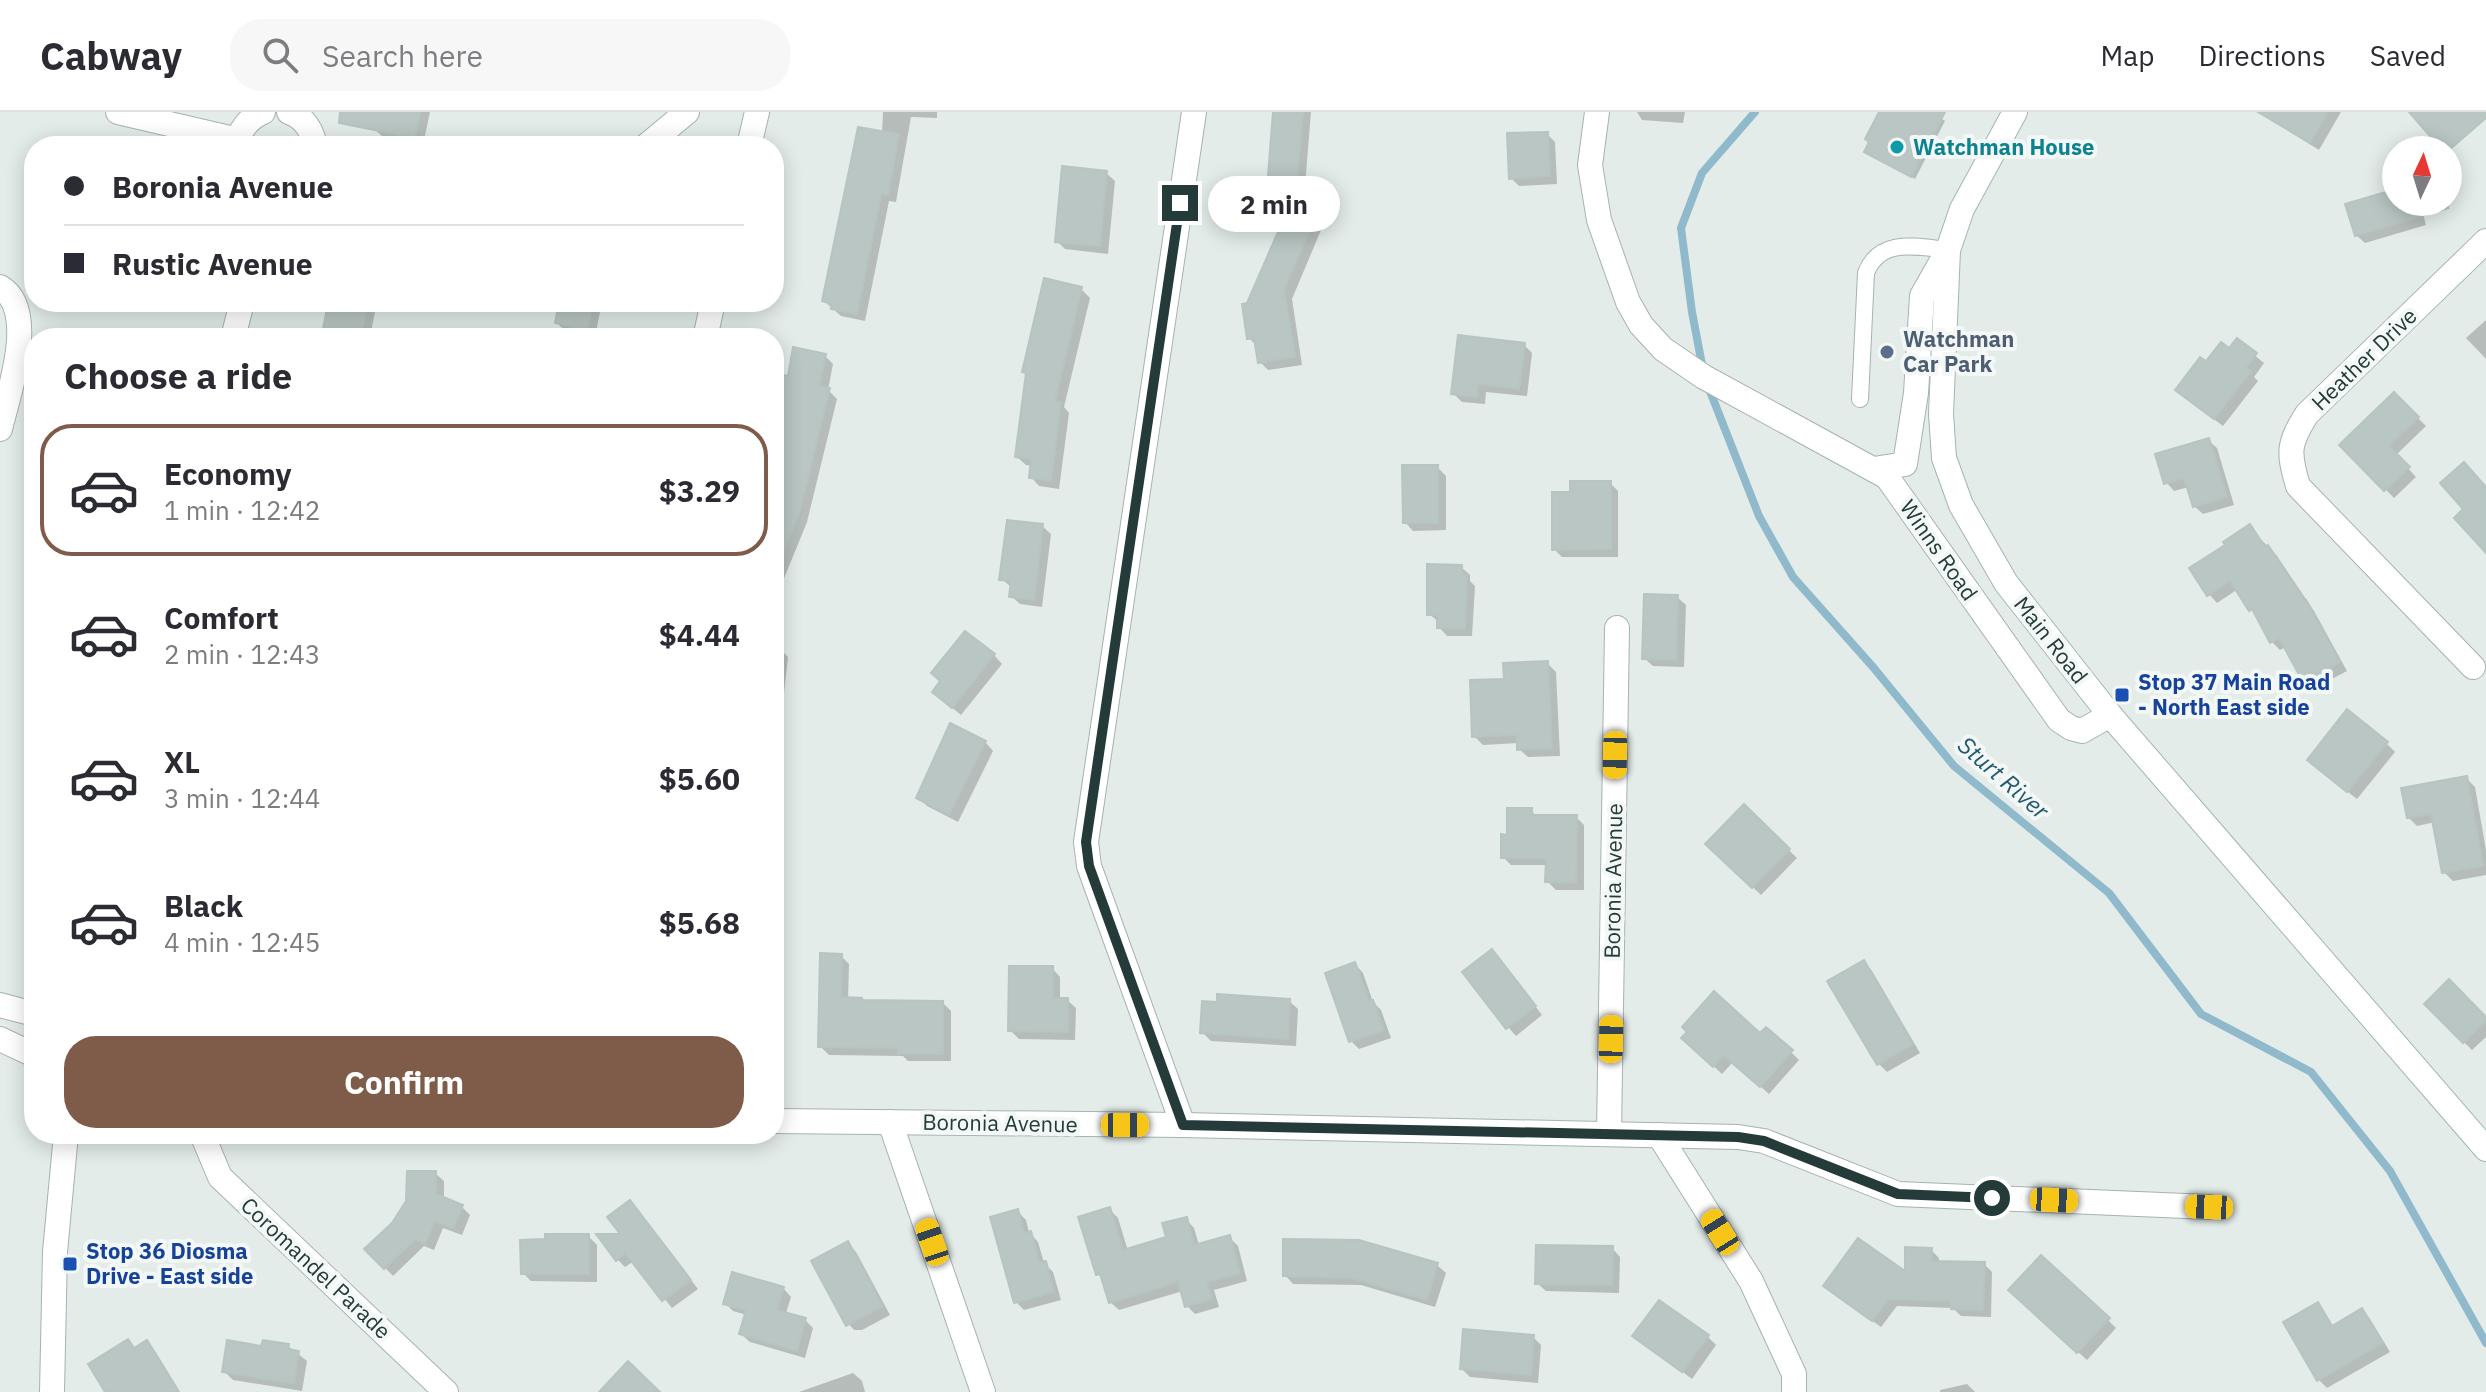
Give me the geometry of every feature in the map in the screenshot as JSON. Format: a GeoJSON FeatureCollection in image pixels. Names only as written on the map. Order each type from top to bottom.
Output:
{"type":"FeatureCollection","features":[{"type":"Feature","properties":{"kind":"street"},"geometry":{"type":"LineString","coordinates":[[118,112],[211,136]]}},
{"type":"Feature","properties":{"kind":"street"},"geometry":{"type":"LineString","coordinates":[[242,136],[250,120],[263,112]]}},
{"type":"Feature","properties":{"kind":"street"},"geometry":{"type":"LineString","coordinates":[[289,112],[306,123],[313,136]]}},
{"type":"Feature","properties":{"kind":"street"},"geometry":{"type":"LineString","coordinates":[[658,136],[687,112]]}},
{"type":"Feature","properties":{"kind":"street"},"geometry":{"type":"LineString","coordinates":[[751,136],[757,112]]}},
{"type":"Feature","properties":{"kind":"street"},"geometry":{"type":"LineString","coordinates":[[1183,1125],[1089,866],[1086,842],[1194,112]]}},
{"type":"Feature","properties":{"kind":"street","name":"Winns Road"},"geometry":{"type":"LineString","coordinates":[[1597,112],[1590,165],[1599,220],[1628,302],[1641,325],[1663,349],[1732,393],[1887,477],[2059,720],[2082,731],[2110,715]]}},
{"type":"Feature","properties":{"kind":"street","name":"Main Road"},"geometry":{"type":"LineString","coordinates":[[2015,112],[1962,209],[1948,250],[1941,414],[1944,458],[1961,505],[2006,583],[2110,715],[2486,1149]]}},
{"type":"Feature","properties":{"kind":"street","name":"Heather Drive"},"geometry":{"type":"LineString","coordinates":[[2473,667],[2298,486],[2290,460],[2293,436],[2307,414],[2486,241]]}},
{"type":"Feature","properties":{"kind":"street"},"geometry":{"type":"LineString","coordinates":[[1874,469],[1905,464],[1916,393],[1922,296],[1948,250]]}},
{"type":"Feature","properties":{"kind":"street"},"geometry":{"type":"LineString","coordinates":[[0,287],[13,301],[21,329],[0,429]]}},
{"type":"Feature","properties":{"kind":"street","name":"Boronia Avenue"},"geometry":{"type":"LineString","coordinates":[[1609,1134],[1617,628]]}},
{"type":"Feature","properties":{"kind":"street"},"geometry":{"type":"LineString","coordinates":[[0,1005],[24,1011]]}},
{"type":"Feature","properties":{"kind":"street"},"geometry":{"type":"LineString","coordinates":[[0,1039],[24,1050]]}},
{"type":"Feature","properties":{"kind":"street","name":"Boronia Avenue"},"geometry":{"type":"LineString","coordinates":[[784,1121],[1183,1125],[1738,1137],[1764,1141],[1898,1194],[2209,1207]]}},
{"type":"Feature","properties":{"kind":"street"},"geometry":{"type":"LineString","coordinates":[[890,1122],[983,1392]]}},
{"type":"Feature","properties":{"kind":"street"},"geometry":{"type":"LineString","coordinates":[[1659,1135],[1751,1281],[1794,1374],[1794,1392]]}},
{"type":"Feature","properties":{"kind":"street"},"geometry":{"type":"LineString","coordinates":[[52,1392],[55,1252],[65,1144]]}},
{"type":"Feature","properties":{"kind":"street","name":"Coromandel Parade"},"geometry":{"type":"LineString","coordinates":[[206,1144],[220,1177],[446,1392]]}},
{"type":"Feature","properties":{"kind":"lane"},"geometry":{"type":"LineString","coordinates":[[1860,399],[1866,273],[1870,263],[1879,253],[1892,247],[1907,245],[1948,250]]}},
{"type":"Feature","properties":{"kind":"building"},"geometry":{"type":"Polygon","coordinates":[[[340,112],[420,112],[415,136],[339,123],[340,112]]]}},
{"type":"Feature","properties":{"kind":"building"},"geometry":{"type":"Polygon","coordinates":[[[1273,112],[1303,112],[1297,179],[1268,176],[1273,112]]]}},
{"type":"Feature","properties":{"kind":"building","name":"Watchman House"},"geometry":{"type":"Polygon","coordinates":[[[1879,112],[1945,112],[1911,177],[1864,152],[1869,142],[1865,139],[1879,112]]]}},
{"type":"Feature","properties":{"kind":"building"},"geometry":{"type":"Polygon","coordinates":[[[2258,112],[2328,112],[2310,143],[2258,112]]]}},
{"type":"Feature","properties":{"kind":"building"},"geometry":{"type":"Polygon","coordinates":[[[2409,112],[2486,112],[2486,118],[2462,139],[2462,136],[2430,136],[2409,112]]]}},
{"type":"Feature","properties":{"kind":"building"},"geometry":{"type":"Polygon","coordinates":[[[858,127],[899,134],[888,195],[881,194],[857,314],[831,309],[832,304],[822,301],[858,127]]]}},
{"type":"Feature","properties":{"kind":"building"},"geometry":{"type":"Polygon","coordinates":[[[1548,132],[1550,176],[1509,179],[1507,133],[1548,132]]]}},
{"type":"Feature","properties":{"kind":"building"},"geometry":{"type":"Polygon","coordinates":[[[1062,166],[1107,171],[1100,246],[1055,242],[1062,166]]]}},
{"type":"Feature","properties":{"kind":"building"},"geometry":{"type":"Polygon","coordinates":[[[2382,193],[2382,216],[2421,216],[2355,236],[2345,204],[2382,193]]]}},
{"type":"Feature","properties":{"kind":"building"},"geometry":{"type":"Polygon","coordinates":[[[1291,202],[1317,213],[1284,290],[1295,357],[1258,363],[1254,338],[1247,339],[1242,304],[1247,303],[1291,202]]]}},
{"type":"Feature","properties":{"kind":"building"},"geometry":{"type":"Polygon","coordinates":[[[1044,278],[1082,287],[1055,401],[1061,402],[1051,481],[1029,478],[1031,459],[1015,457],[1026,373],[1022,372],[1044,278]]]}},
{"type":"Feature","properties":{"kind":"building"},"geometry":{"type":"Polygon","coordinates":[[[326,312],[366,312],[362,328],[323,328],[326,312]]]}},
{"type":"Feature","properties":{"kind":"building"},"geometry":{"type":"Polygon","coordinates":[[[557,312],[591,312],[587,328],[555,323],[557,312]]]}},
{"type":"Feature","properties":{"kind":"building"},"geometry":{"type":"Polygon","coordinates":[[[1458,335],[1525,343],[1519,389],[1478,384],[1477,397],[1451,394],[1458,335]]]}},
{"type":"Feature","properties":{"kind":"building"},"geometry":{"type":"Polygon","coordinates":[[[2237,338],[2257,353],[2246,368],[2251,371],[2214,419],[2175,390],[2200,357],[2206,361],[2221,342],[2229,348],[2237,338]]]}},
{"type":"Feature","properties":{"kind":"building"},"geometry":{"type":"Polygon","coordinates":[[[793,347],[826,354],[819,386],[830,388],[799,513],[784,550],[784,375],[788,376],[793,347]]]}},
{"type":"Feature","properties":{"kind":"building"},"geometry":{"type":"Polygon","coordinates":[[[2394,392],[2419,417],[2389,446],[2410,467],[2384,491],[2339,445],[2394,392]]]}},
{"type":"Feature","properties":{"kind":"building"},"geometry":{"type":"Polygon","coordinates":[[[2209,438],[2227,497],[2193,507],[2184,478],[2164,484],[2155,454],[2209,438]]]}},
{"type":"Feature","properties":{"kind":"building"},"geometry":{"type":"Polygon","coordinates":[[[2464,462],[2486,487],[2486,553],[2454,518],[2463,509],[2440,483],[2464,462]]]}},
{"type":"Feature","properties":{"kind":"building"},"geometry":{"type":"Polygon","coordinates":[[[1402,465],[1438,465],[1438,523],[1403,523],[1402,465]]]}},
{"type":"Feature","properties":{"kind":"building"},"geometry":{"type":"Polygon","coordinates":[[[1570,481],[1611,481],[1611,549],[1552,550],[1552,492],[1570,492],[1570,481]]]}},
{"type":"Feature","properties":{"kind":"building"},"geometry":{"type":"Polygon","coordinates":[[[1007,520],[1043,524],[1034,600],[1009,597],[1011,581],[999,580],[1007,520]]]}},
{"type":"Feature","properties":{"kind":"building"},"geometry":{"type":"Polygon","coordinates":[[[2250,524],[2306,600],[2340,662],[2303,682],[2279,638],[2270,643],[2252,609],[2249,611],[2230,581],[2207,596],[2189,568],[2225,545],[2223,542],[2250,524]]]}},
{"type":"Feature","properties":{"kind":"building"},"geometry":{"type":"Polygon","coordinates":[[[1427,564],[1462,565],[1462,575],[1467,575],[1465,629],[1437,628],[1437,615],[1427,615],[1427,564]]]}},
{"type":"Feature","properties":{"kind":"building"},"geometry":{"type":"Polygon","coordinates":[[[1644,594],[1678,595],[1676,660],[1642,659],[1644,594]]]}},
{"type":"Feature","properties":{"kind":"building"},"geometry":{"type":"Polygon","coordinates":[[[965,631],[995,654],[952,708],[932,692],[940,681],[931,673],[965,631]]]}},
{"type":"Feature","properties":{"kind":"building"},"geometry":{"type":"Polygon","coordinates":[[[1548,661],[1552,748],[1517,750],[1517,735],[1472,737],[1470,680],[1504,679],[1503,663],[1548,661]]]}},
{"type":"Feature","properties":{"kind":"building"},"geometry":{"type":"Polygon","coordinates":[[[2347,709],[2388,742],[2347,792],[2307,760],[2347,709]]]}},
{"type":"Feature","properties":{"kind":"building"},"geometry":{"type":"Polygon","coordinates":[[[950,723],[986,741],[949,815],[916,798],[950,723]]]}},
{"type":"Feature","properties":{"kind":"building"},"geometry":{"type":"Polygon","coordinates":[[[2467,776],[2483,866],[2442,873],[2431,814],[2407,818],[2401,788],[2467,776]]]}},
{"type":"Feature","properties":{"kind":"building"},"geometry":{"type":"Polygon","coordinates":[[[1744,804],[1790,849],[1752,888],[1705,844],[1744,804]]]}},
{"type":"Feature","properties":{"kind":"building"},"geometry":{"type":"Polygon","coordinates":[[[1507,808],[1532,808],[1532,815],[1577,815],[1576,883],[1545,882],[1546,858],[1501,858],[1501,834],[1507,835],[1507,808]]]}},
{"type":"Feature","properties":{"kind":"building"},"geometry":{"type":"Polygon","coordinates":[[[1492,949],[1536,1006],[1506,1029],[1462,972],[1492,949]]]}},
{"type":"Feature","properties":{"kind":"building"},"geometry":{"type":"Polygon","coordinates":[[[820,953],[842,954],[841,997],[943,1001],[943,1054],[898,1054],[898,1048],[818,1047],[820,953]]]}},
{"type":"Feature","properties":{"kind":"building"},"geometry":{"type":"Polygon","coordinates":[[[1864,960],[1913,1044],[1877,1065],[1827,981],[1864,960]]]}},
{"type":"Feature","properties":{"kind":"building"},"geometry":{"type":"Polygon","coordinates":[[[1355,962],[1369,1001],[1373,1000],[1384,1030],[1349,1042],[1325,973],[1355,962]]]}},
{"type":"Feature","properties":{"kind":"building"},"geometry":{"type":"Polygon","coordinates":[[[1009,966],[1053,966],[1053,998],[1068,998],[1068,1032],[1008,1031],[1009,966]]]}},
{"type":"Feature","properties":{"kind":"building"},"geometry":{"type":"Polygon","coordinates":[[[2449,979],[2486,1017],[2486,1021],[2463,1043],[2424,1004],[2449,979]]]}},
{"type":"Feature","properties":{"kind":"building"},"geometry":{"type":"Polygon","coordinates":[[[1714,991],[1760,1033],[1766,1027],[1793,1050],[1760,1087],[1723,1055],[1713,1067],[1681,1038],[1687,1032],[1682,1027],[1714,991]]]}},
{"type":"Feature","properties":{"kind":"building"},"geometry":{"type":"Polygon","coordinates":[[[1217,994],[1290,999],[1288,1039],[1200,1033],[1202,1001],[1217,1002],[1217,994]]]}},
{"type":"Feature","properties":{"kind":"building"},"geometry":{"type":"Polygon","coordinates":[[[407,1171],[436,1171],[436,1194],[463,1205],[453,1228],[435,1221],[425,1244],[415,1239],[384,1269],[364,1249],[392,1223],[406,1201],[407,1171]]]}},
{"type":"Feature","properties":{"kind":"building"},"geometry":{"type":"Polygon","coordinates":[[[630,1200],[691,1280],[662,1301],[625,1253],[616,1261],[596,1234],[620,1234],[607,1217],[630,1200]]]}},
{"type":"Feature","properties":{"kind":"building"},"geometry":{"type":"Polygon","coordinates":[[[1110,1207],[1123,1250],[1166,1237],[1162,1223],[1187,1217],[1194,1245],[1230,1235],[1240,1273],[1207,1282],[1212,1299],[1185,1307],[1178,1282],[1109,1303],[1100,1274],[1096,1275],[1078,1217],[1110,1207]]]}},
{"type":"Feature","properties":{"kind":"building"},"geometry":{"type":"Polygon","coordinates":[[[1018,1209],[1024,1233],[1031,1231],[1039,1262],[1046,1261],[1054,1292],[1014,1303],[990,1217],[1018,1209]]]}},
{"type":"Feature","properties":{"kind":"building"},"geometry":{"type":"Polygon","coordinates":[[[545,1234],[589,1234],[589,1274],[521,1274],[520,1240],[545,1239],[545,1234]]]}},
{"type":"Feature","properties":{"kind":"building"},"geometry":{"type":"Polygon","coordinates":[[[1858,1238],[1905,1271],[1905,1247],[1932,1248],[1931,1261],[1985,1262],[1983,1310],[1951,1309],[1951,1301],[1888,1299],[1872,1321],[1823,1286],[1858,1238]]]}},
{"type":"Feature","properties":{"kind":"building"},"geometry":{"type":"Polygon","coordinates":[[[1283,1239],[1359,1240],[1438,1263],[1427,1300],[1351,1278],[1283,1276],[1283,1239]]]}},
{"type":"Feature","properties":{"kind":"building"},"geometry":{"type":"Polygon","coordinates":[[[848,1241],[883,1306],[846,1326],[811,1261],[848,1241]]]}},
{"type":"Feature","properties":{"kind":"building"},"geometry":{"type":"Polygon","coordinates":[[[1536,1245],[1613,1246],[1612,1285],[1535,1284],[1536,1245]]]}},
{"type":"Feature","properties":{"kind":"building"},"geometry":{"type":"Polygon","coordinates":[[[2041,1255],[2110,1318],[2077,1353],[2008,1290],[2041,1255]]]}},
{"type":"Feature","properties":{"kind":"building"},"geometry":{"type":"Polygon","coordinates":[[[732,1272],[784,1287],[777,1310],[806,1318],[797,1351],[739,1334],[746,1310],[723,1304],[732,1272]]]}},
{"type":"Feature","properties":{"kind":"building"},"geometry":{"type":"Polygon","coordinates":[[[1659,1300],[1709,1335],[1682,1372],[1632,1336],[1659,1300]]]}},
{"type":"Feature","properties":{"kind":"building"},"geometry":{"type":"Polygon","coordinates":[[[2318,1302],[2332,1326],[2362,1308],[2383,1343],[2317,1381],[2283,1322],[2318,1302]]]}},
{"type":"Feature","properties":{"kind":"building"},"geometry":{"type":"Polygon","coordinates":[[[1463,1329],[1534,1335],[1531,1375],[1460,1369],[1463,1329]]]}},
{"type":"Feature","properties":{"kind":"building"},"geometry":{"type":"Polygon","coordinates":[[[128,1339],[134,1348],[147,1340],[179,1392],[105,1392],[88,1364],[128,1339]]]}},
{"type":"Feature","properties":{"kind":"building"},"geometry":{"type":"Polygon","coordinates":[[[227,1340],[261,1346],[263,1340],[289,1344],[288,1349],[299,1351],[294,1383],[222,1372],[227,1340]]]}},
{"type":"Feature","properties":{"kind":"building"},"geometry":{"type":"Polygon","coordinates":[[[628,1361],[660,1392],[599,1392],[628,1361]]]}},
{"type":"Feature","properties":{"kind":"waterway","name":"Sturt River"},"geometry":{"type":"LineString","coordinates":[[1703,370],[1681,228],[1702,173],[1755,112]]}},
{"type":"Feature","properties":{"kind":"waterway","name":"Sturt River"},"geometry":{"type":"LineString","coordinates":[[1708,386],[1759,516],[1793,577],[1873,667],[1954,766],[2109,893],[2201,1014],[2311,1072],[2390,1171],[2486,1343]]}},
{"type":"Feature","properties":{"kind":"place","name":"Watchman House"},"geometry":{"type":"Point","coordinates":[1897,147]}},
{"type":"Feature","properties":{"kind":"place","name":"Watchman Car Park"},"geometry":{"type":"Point","coordinates":[1887,352]}},
{"type":"Feature","properties":{"kind":"place","name":"Stop 37 Main Road - North East side"},"geometry":{"type":"Point","coordinates":[2122,695]}},
{"type":"Feature","properties":{"kind":"place","name":"Stop 36 Diosma Drive - East side"},"geometry":{"type":"Point","coordinates":[70,1264]}},
{"type":"Feature","properties":{"kind":"route"},"geometry":{"type":"LineString","coordinates":[[1180,203],[1086,842],[1089,866],[1183,1125],[1738,1137],[1764,1141],[1898,1194],[1992,1198]]}}]}
